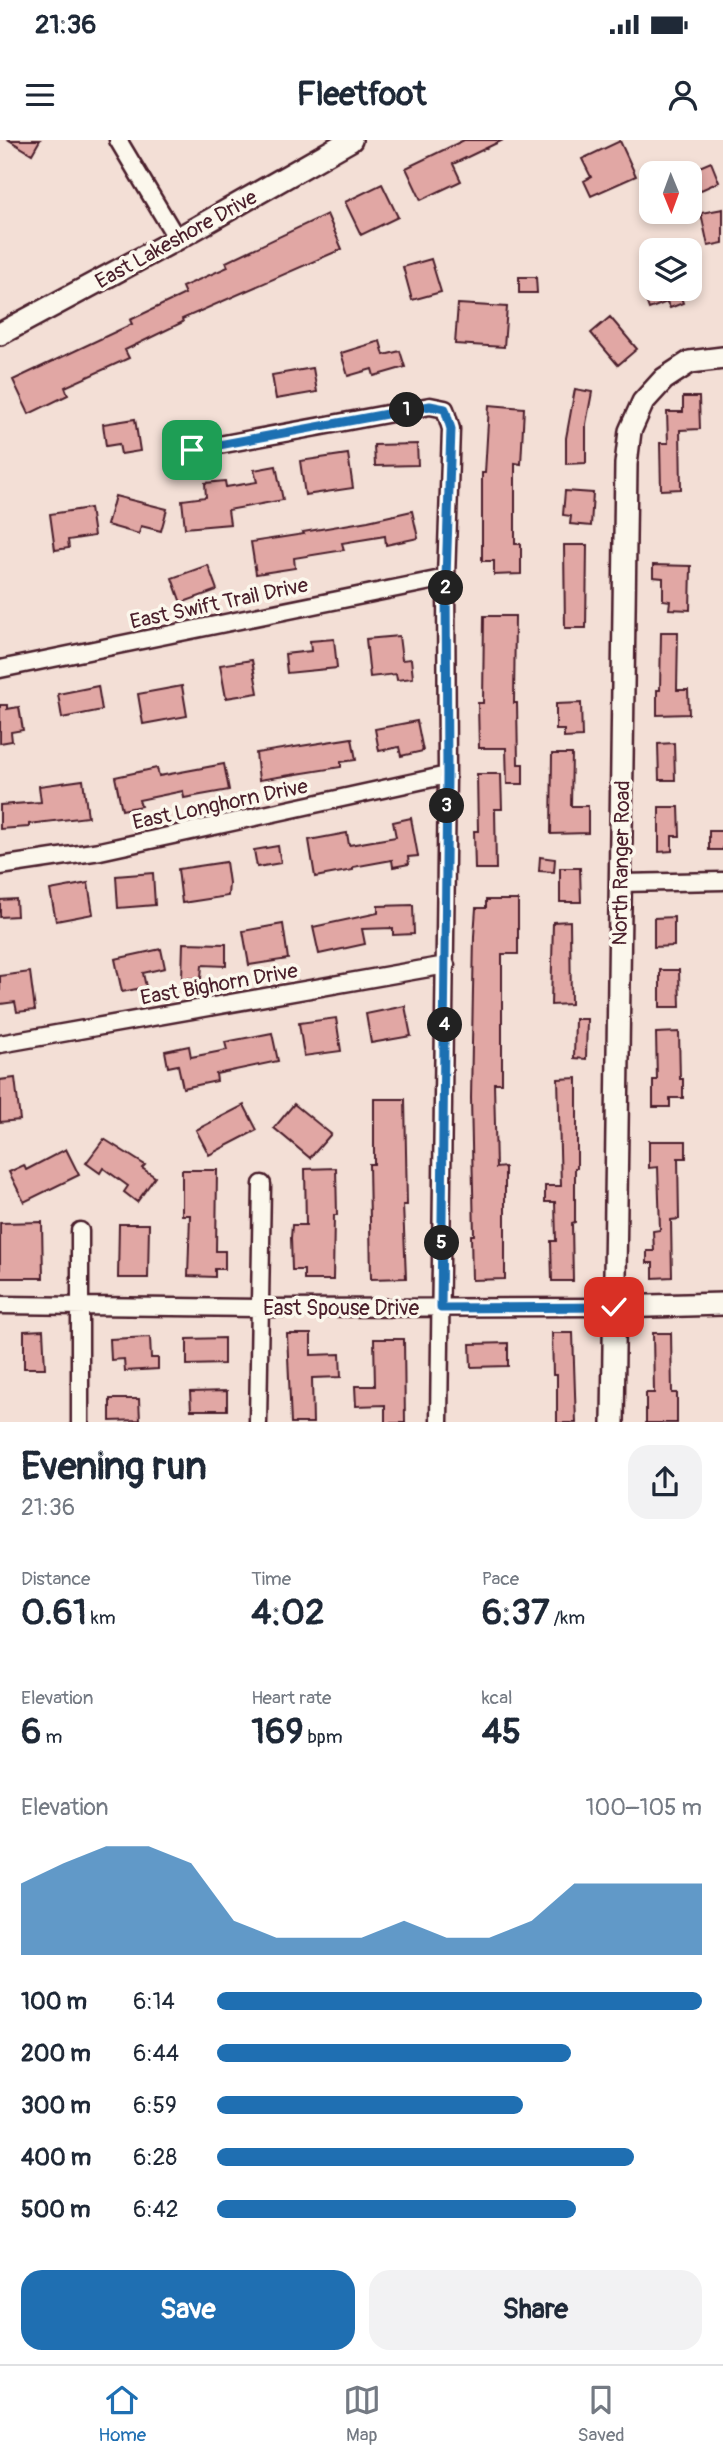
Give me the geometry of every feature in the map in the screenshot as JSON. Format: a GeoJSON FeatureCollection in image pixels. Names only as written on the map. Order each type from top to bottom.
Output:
{"type":"FeatureCollection","features":[{"type":"Feature","properties":{"kind":"street"},"geometry":{"type":"LineString","coordinates":[[118,140],[177,239]]}},
{"type":"Feature","properties":{"kind":"street","name":"East Lakeshore Drive"},"geometry":{"type":"LineString","coordinates":[[0,334],[177,239],[351,140]]}},
{"type":"Feature","properties":{"kind":"street","name":"North Ranger Road"},"geometry":{"type":"LineString","coordinates":[[613,1422],[626,464],[630,431],[643,402],[664,379],[691,362],[723,358]]}},
{"type":"Feature","properties":{"kind":"street"},"geometry":{"type":"LineString","coordinates":[[192,450],[430,406],[445,409],[451,429],[446,578],[446,965],[439,1422]]}},
{"type":"Feature","properties":{"kind":"street","name":"East Swift Trail Drive"},"geometry":{"type":"LineString","coordinates":[[0,669],[446,578]]}},
{"type":"Feature","properties":{"kind":"street","name":"East Longhorn Drive"},"geometry":{"type":"LineString","coordinates":[[0,866],[100,851],[447,775]]}},
{"type":"Feature","properties":{"kind":"street"},"geometry":{"type":"LineString","coordinates":[[621,883],[723,881]]}},
{"type":"Feature","properties":{"kind":"street","name":"East Bighorn Drive"},"geometry":{"type":"LineString","coordinates":[[0,1044],[446,965]]}},
{"type":"Feature","properties":{"kind":"street"},"geometry":{"type":"LineString","coordinates":[[258,1422],[262,1184]]}},
{"type":"Feature","properties":{"kind":"street"},"geometry":{"type":"LineString","coordinates":[[80,1231],[80,1422]]}},
{"type":"Feature","properties":{"kind":"street","name":"East Spouse Drive"},"geometry":{"type":"LineString","coordinates":[[0,1305],[441,1308],[723,1304]]}},
{"type":"Feature","properties":{"kind":"building"},"geometry":{"type":"Polygon","coordinates":[[[9,140],[40,140],[32,154],[9,140]]]}},
{"type":"Feature","properties":{"kind":"building"},"geometry":{"type":"Polygon","coordinates":[[[464,140],[503,140],[453,164],[461,181],[421,200],[406,168],[464,140]]]}},
{"type":"Feature","properties":{"kind":"building"},"geometry":{"type":"Polygon","coordinates":[[[620,141],[636,176],[591,196],[584,181],[591,177],[582,159],[620,141]]]}},
{"type":"Feature","properties":{"kind":"building"},"geometry":{"type":"Polygon","coordinates":[[[711,162],[719,182],[702,190],[702,166],[711,162]]]}},
{"type":"Feature","properties":{"kind":"building"},"geometry":{"type":"Polygon","coordinates":[[[382,184],[398,217],[361,235],[345,202],[382,184]]]}},
{"type":"Feature","properties":{"kind":"building"},"geometry":{"type":"Polygon","coordinates":[[[723,209],[723,243],[708,246],[702,213],[723,209]]]}},
{"type":"Feature","properties":{"kind":"building"},"geometry":{"type":"Polygon","coordinates":[[[327,214],[342,249],[182,319],[183,322],[125,350],[129,358],[65,387],[68,395],[29,414],[13,380],[132,324],[130,320],[185,294],[182,287],[228,267],[226,262],[327,214]]]}},
{"type":"Feature","properties":{"kind":"building"},"geometry":{"type":"Polygon","coordinates":[[[431,259],[441,292],[412,300],[403,267],[431,259]]]}},
{"type":"Feature","properties":{"kind":"building"},"geometry":{"type":"Polygon","coordinates":[[[519,277],[536,277],[537,293],[519,293],[519,277]]]}},
{"type":"Feature","properties":{"kind":"building"},"geometry":{"type":"Polygon","coordinates":[[[646,301],[682,301],[683,303],[670,308],[667,302],[649,309],[646,301]]]}},
{"type":"Feature","properties":{"kind":"building"},"geometry":{"type":"Polygon","coordinates":[[[458,304],[507,307],[504,347],[455,344],[458,304]]]}},
{"type":"Feature","properties":{"kind":"building"},"geometry":{"type":"Polygon","coordinates":[[[610,317],[637,349],[618,365],[591,333],[610,317]]]}},
{"type":"Feature","properties":{"kind":"building"},"geometry":{"type":"Polygon","coordinates":[[[380,341],[384,355],[400,351],[405,367],[374,376],[372,369],[348,376],[341,353],[380,341]]]}},
{"type":"Feature","properties":{"kind":"building"},"geometry":{"type":"Polygon","coordinates":[[[313,368],[317,392],[276,399],[272,375],[313,368]]]}},
{"type":"Feature","properties":{"kind":"building"},"geometry":{"type":"Polygon","coordinates":[[[575,389],[592,392],[586,424],[586,463],[566,464],[566,438],[575,389]]]}},
{"type":"Feature","properties":{"kind":"building"},"geometry":{"type":"Polygon","coordinates":[[[683,397],[699,397],[700,429],[680,430],[681,489],[661,490],[660,443],[668,443],[667,412],[683,412],[683,397]]]}},
{"type":"Feature","properties":{"kind":"building"},"geometry":{"type":"Polygon","coordinates":[[[489,405],[524,408],[521,464],[515,463],[515,544],[521,544],[521,574],[494,575],[494,561],[482,561],[482,473],[485,473],[489,405]]]}},
{"type":"Feature","properties":{"kind":"building"},"geometry":{"type":"Polygon","coordinates":[[[135,419],[140,451],[121,454],[119,444],[106,446],[103,424],[135,419]]]}},
{"type":"Feature","properties":{"kind":"building"},"geometry":{"type":"Polygon","coordinates":[[[417,444],[418,465],[375,466],[374,445],[417,444]]]}},
{"type":"Feature","properties":{"kind":"building"},"geometry":{"type":"Polygon","coordinates":[[[348,454],[353,488],[305,495],[300,461],[348,454]]]}},
{"type":"Feature","properties":{"kind":"building"},"geometry":{"type":"Polygon","coordinates":[[[276,466],[283,500],[228,510],[230,524],[185,528],[182,500],[206,497],[205,483],[225,481],[226,487],[257,482],[254,470],[276,466]]]}},
{"type":"Feature","properties":{"kind":"building"},"geometry":{"type":"Polygon","coordinates":[[[565,491],[593,493],[591,526],[570,524],[571,516],[563,515],[565,491]]]}},
{"type":"Feature","properties":{"kind":"building"},"geometry":{"type":"Polygon","coordinates":[[[115,496],[167,509],[161,531],[141,526],[139,534],[107,525],[115,496]]]}},
{"type":"Feature","properties":{"kind":"building"},"geometry":{"type":"Polygon","coordinates":[[[90,508],[94,536],[68,540],[69,548],[55,550],[50,514],[90,508]]]}},
{"type":"Feature","properties":{"kind":"building"},"geometry":{"type":"Polygon","coordinates":[[[412,511],[418,538],[386,545],[385,536],[342,543],[344,550],[294,558],[295,568],[256,574],[251,542],[304,534],[303,532],[412,511]]]}},
{"type":"Feature","properties":{"kind":"building"},"geometry":{"type":"Polygon","coordinates":[[[564,545],[587,545],[586,628],[565,628],[564,545]]]}},
{"type":"Feature","properties":{"kind":"building"},"geometry":{"type":"Polygon","coordinates":[[[208,565],[217,590],[181,603],[172,578],[208,565]]]}},
{"type":"Feature","properties":{"kind":"building"},"geometry":{"type":"Polygon","coordinates":[[[653,565],[691,566],[690,610],[669,609],[670,601],[663,600],[663,578],[653,577],[653,565]]]}},
{"type":"Feature","properties":{"kind":"building"},"geometry":{"type":"Polygon","coordinates":[[[484,616],[515,616],[514,703],[517,703],[518,764],[523,764],[523,784],[507,784],[506,748],[479,748],[478,703],[483,703],[484,616]]]}},
{"type":"Feature","properties":{"kind":"building"},"geometry":{"type":"Polygon","coordinates":[[[661,632],[678,632],[677,690],[688,690],[689,714],[657,715],[661,632]]]}},
{"type":"Feature","properties":{"kind":"building"},"geometry":{"type":"Polygon","coordinates":[[[399,636],[402,660],[411,659],[413,678],[397,680],[396,674],[370,677],[366,639],[399,636]]]}},
{"type":"Feature","properties":{"kind":"building"},"geometry":{"type":"Polygon","coordinates":[[[334,639],[337,668],[287,673],[285,654],[311,651],[310,641],[334,639]]]}},
{"type":"Feature","properties":{"kind":"building"},"geometry":{"type":"Polygon","coordinates":[[[252,660],[258,693],[226,698],[220,665],[252,660]]]}},
{"type":"Feature","properties":{"kind":"building"},"geometry":{"type":"Polygon","coordinates":[[[98,686],[102,710],[62,718],[58,694],[98,686]]]}},
{"type":"Feature","properties":{"kind":"building"},"geometry":{"type":"Polygon","coordinates":[[[182,686],[187,716],[143,724],[138,694],[182,686]]]}},
{"type":"Feature","properties":{"kind":"building"},"geometry":{"type":"Polygon","coordinates":[[[581,703],[582,737],[564,738],[564,730],[556,730],[556,704],[581,703]]]}},
{"type":"Feature","properties":{"kind":"building"},"geometry":{"type":"Polygon","coordinates":[[[0,705],[7,705],[7,709],[19,707],[23,730],[11,732],[12,741],[0,743],[0,705]]]}},
{"type":"Feature","properties":{"kind":"building"},"geometry":{"type":"Polygon","coordinates":[[[417,721],[423,751],[401,756],[399,747],[379,751],[375,729],[417,721]]]}},
{"type":"Feature","properties":{"kind":"building"},"geometry":{"type":"Polygon","coordinates":[[[352,738],[356,760],[341,762],[341,767],[259,780],[256,753],[352,738]]]}},
{"type":"Feature","properties":{"kind":"building"},"geometry":{"type":"Polygon","coordinates":[[[674,743],[675,780],[659,780],[658,744],[674,743]]]}},
{"type":"Feature","properties":{"kind":"building"},"geometry":{"type":"Polygon","coordinates":[[[552,754],[572,754],[571,806],[588,806],[588,833],[551,834],[552,754]]]}},
{"type":"Feature","properties":{"kind":"building"},"geometry":{"type":"Polygon","coordinates":[[[224,764],[229,790],[184,798],[183,791],[139,800],[141,806],[122,810],[115,777],[157,768],[159,776],[224,764]]]}},
{"type":"Feature","properties":{"kind":"building"},"geometry":{"type":"Polygon","coordinates":[[[477,774],[501,774],[502,809],[495,809],[496,869],[475,869],[474,831],[478,831],[477,774]]]}},
{"type":"Feature","properties":{"kind":"building"},"geometry":{"type":"Polygon","coordinates":[[[83,780],[88,817],[0,829],[0,805],[41,802],[39,786],[83,780]]]}},
{"type":"Feature","properties":{"kind":"building"},"geometry":{"type":"Polygon","coordinates":[[[659,807],[679,807],[680,836],[672,836],[672,851],[659,852],[659,807]]]}},
{"type":"Feature","properties":{"kind":"building"},"geometry":{"type":"Polygon","coordinates":[[[411,818],[418,856],[408,857],[409,864],[393,867],[392,860],[315,877],[309,840],[347,833],[349,845],[396,837],[393,822],[411,818]]]}},
{"type":"Feature","properties":{"kind":"building"},"geometry":{"type":"Polygon","coordinates":[[[709,831],[723,831],[723,850],[709,850],[709,831]]]}},
{"type":"Feature","properties":{"kind":"building"},"geometry":{"type":"Polygon","coordinates":[[[278,846],[281,863],[257,867],[254,850],[278,846]]]}},
{"type":"Feature","properties":{"kind":"building"},"geometry":{"type":"Polygon","coordinates":[[[540,857],[555,859],[554,872],[539,871],[540,857]]]}},
{"type":"Feature","properties":{"kind":"building"},"geometry":{"type":"Polygon","coordinates":[[[226,862],[228,896],[182,903],[178,869],[226,862]]]}},
{"type":"Feature","properties":{"kind":"building"},"geometry":{"type":"Polygon","coordinates":[[[560,868],[580,868],[581,902],[560,902],[560,868]]]}},
{"type":"Feature","properties":{"kind":"building"},"geometry":{"type":"Polygon","coordinates":[[[153,873],[155,905],[118,908],[116,876],[153,873]]]}},
{"type":"Feature","properties":{"kind":"building"},"geometry":{"type":"Polygon","coordinates":[[[88,883],[93,914],[56,921],[50,890],[88,883]]]}},
{"type":"Feature","properties":{"kind":"building"},"geometry":{"type":"Polygon","coordinates":[[[16,899],[17,916],[0,917],[0,900],[16,899]]]}},
{"type":"Feature","properties":{"kind":"building"},"geometry":{"type":"Polygon","coordinates":[[[486,900],[518,900],[518,954],[502,954],[502,1083],[494,1083],[496,1168],[505,1167],[505,1279],[472,1280],[474,936],[476,908],[486,908],[486,900]]]}},
{"type":"Feature","properties":{"kind":"building"},"geometry":{"type":"Polygon","coordinates":[[[413,905],[414,934],[393,935],[393,928],[362,929],[365,944],[319,954],[313,927],[378,913],[378,906],[413,905]]]}},
{"type":"Feature","properties":{"kind":"building"},"geometry":{"type":"Polygon","coordinates":[[[674,917],[674,946],[654,947],[654,918],[674,917]]]}},
{"type":"Feature","properties":{"kind":"building"},"geometry":{"type":"Polygon","coordinates":[[[570,921],[571,1004],[551,1005],[553,922],[570,921]]]}},
{"type":"Feature","properties":{"kind":"building"},"geometry":{"type":"Polygon","coordinates":[[[283,924],[288,959],[249,965],[243,931],[283,924]]]}},
{"type":"Feature","properties":{"kind":"building"},"geometry":{"type":"Polygon","coordinates":[[[183,943],[226,944],[226,966],[202,965],[201,979],[182,978],[183,943]]]}},
{"type":"Feature","properties":{"kind":"building"},"geometry":{"type":"Polygon","coordinates":[[[161,949],[165,968],[143,973],[146,987],[122,992],[115,959],[161,949]]]}},
{"type":"Feature","properties":{"kind":"building"},"geometry":{"type":"Polygon","coordinates":[[[660,970],[679,970],[680,1007],[660,1007],[660,970]]]}},
{"type":"Feature","properties":{"kind":"building"},"geometry":{"type":"Polygon","coordinates":[[[30,972],[35,1010],[17,1012],[15,1002],[0,1004],[0,976],[30,972]]]}},
{"type":"Feature","properties":{"kind":"building"},"geometry":{"type":"Polygon","coordinates":[[[405,1006],[411,1036],[371,1043],[366,1014],[405,1006]]]}},
{"type":"Feature","properties":{"kind":"building"},"geometry":{"type":"Polygon","coordinates":[[[336,1018],[341,1051],[304,1056],[299,1023],[336,1018]]]}},
{"type":"Feature","properties":{"kind":"building"},"geometry":{"type":"Polygon","coordinates":[[[575,1019],[587,1019],[586,1059],[574,1058],[575,1019]]]}},
{"type":"Feature","properties":{"kind":"building"},"geometry":{"type":"Polygon","coordinates":[[[679,1032],[683,1098],[670,1098],[670,1107],[653,1107],[653,1080],[657,1080],[656,1033],[679,1032]]]}},
{"type":"Feature","properties":{"kind":"building"},"geometry":{"type":"Polygon","coordinates":[[[272,1033],[278,1061],[216,1074],[217,1081],[183,1088],[178,1065],[168,1067],[165,1051],[189,1046],[191,1057],[227,1050],[225,1042],[272,1033]]]}},
{"type":"Feature","properties":{"kind":"building"},"geometry":{"type":"Polygon","coordinates":[[[15,1078],[20,1120],[0,1122],[0,1080],[15,1078]]]}},
{"type":"Feature","properties":{"kind":"building"},"geometry":{"type":"Polygon","coordinates":[[[577,1078],[577,1168],[575,1222],[572,1223],[573,1281],[552,1281],[551,1241],[556,1241],[555,1202],[545,1202],[545,1186],[561,1186],[558,1079],[577,1078]]]}},
{"type":"Feature","properties":{"kind":"building"},"geometry":{"type":"Polygon","coordinates":[[[374,1099],[405,1099],[407,1205],[403,1205],[406,1278],[371,1279],[369,1164],[374,1164],[374,1099]]]}},
{"type":"Feature","properties":{"kind":"building"},"geometry":{"type":"Polygon","coordinates":[[[294,1104],[331,1134],[310,1158],[274,1128],[294,1104]]]}},
{"type":"Feature","properties":{"kind":"building"},"geometry":{"type":"Polygon","coordinates":[[[244,1105],[257,1130],[209,1155],[196,1130],[244,1105]]]}},
{"type":"Feature","properties":{"kind":"building"},"geometry":{"type":"Polygon","coordinates":[[[104,1139],[145,1165],[142,1168],[155,1177],[137,1202],[124,1192],[128,1186],[103,1168],[100,1173],[86,1163],[104,1139]]]}},
{"type":"Feature","properties":{"kind":"building"},"geometry":{"type":"Polygon","coordinates":[[[649,1141],[686,1141],[686,1158],[678,1158],[679,1219],[671,1220],[672,1277],[653,1278],[653,1263],[647,1263],[647,1251],[654,1251],[653,1231],[660,1230],[658,1167],[649,1168],[649,1141]]]}},
{"type":"Feature","properties":{"kind":"building"},"geometry":{"type":"Polygon","coordinates":[[[66,1149],[79,1175],[24,1202],[9,1172],[24,1165],[26,1170],[66,1149]]]}},
{"type":"Feature","properties":{"kind":"building"},"geometry":{"type":"Polygon","coordinates":[[[336,1168],[337,1215],[334,1215],[333,1280],[304,1280],[304,1270],[292,1270],[291,1238],[292,1225],[306,1225],[305,1169],[336,1168]]]}},
{"type":"Feature","properties":{"kind":"building"},"geometry":{"type":"Polygon","coordinates":[[[182,1170],[217,1170],[216,1251],[225,1251],[225,1269],[215,1269],[215,1277],[188,1276],[190,1215],[182,1215],[182,1170]]]}},
{"type":"Feature","properties":{"kind":"building"},"geometry":{"type":"Polygon","coordinates":[[[42,1222],[43,1278],[0,1278],[0,1223],[42,1222]]]}},
{"type":"Feature","properties":{"kind":"building"},"geometry":{"type":"Polygon","coordinates":[[[119,1224],[149,1224],[148,1278],[118,1278],[119,1224]]]}},
{"type":"Feature","properties":{"kind":"building"},"geometry":{"type":"Polygon","coordinates":[[[43,1330],[45,1368],[24,1368],[24,1331],[43,1330]]]}},
{"type":"Feature","properties":{"kind":"building"},"geometry":{"type":"Polygon","coordinates":[[[552,1333],[573,1333],[576,1422],[557,1422],[557,1375],[553,1375],[552,1333]]]}},
{"type":"Feature","properties":{"kind":"building"},"geometry":{"type":"Polygon","coordinates":[[[653,1333],[671,1333],[672,1393],[677,1393],[677,1422],[646,1422],[646,1393],[654,1393],[653,1333]]]}},
{"type":"Feature","properties":{"kind":"building"},"geometry":{"type":"Polygon","coordinates":[[[287,1334],[311,1334],[311,1355],[340,1354],[341,1377],[312,1378],[313,1422],[291,1422],[287,1334]]]}},
{"type":"Feature","properties":{"kind":"building"},"geometry":{"type":"Polygon","coordinates":[[[150,1337],[151,1358],[158,1358],[158,1369],[125,1371],[124,1359],[111,1360],[110,1339],[150,1337]]]}},
{"type":"Feature","properties":{"kind":"building"},"geometry":{"type":"Polygon","coordinates":[[[224,1338],[224,1364],[187,1365],[187,1339],[224,1338]]]}},
{"type":"Feature","properties":{"kind":"building"},"geometry":{"type":"Polygon","coordinates":[[[374,1339],[404,1339],[405,1422],[385,1422],[385,1405],[356,1406],[355,1386],[375,1386],[374,1339]]]}},
{"type":"Feature","properties":{"kind":"building"},"geometry":{"type":"Polygon","coordinates":[[[508,1343],[508,1366],[471,1367],[470,1344],[508,1343]]]}},
{"type":"Feature","properties":{"kind":"building"},"geometry":{"type":"Polygon","coordinates":[[[227,1391],[227,1410],[191,1410],[190,1392],[227,1391]]]}},
{"type":"Feature","properties":{"kind":"building"},"geometry":{"type":"Polygon","coordinates":[[[110,1399],[139,1399],[140,1420],[110,1421],[110,1399]]]}},
{"type":"Feature","properties":{"kind":"route"},"geometry":{"type":"LineString","coordinates":[[192,450],[430,406],[445,409],[451,429],[446,578],[446,965],[441,1308],[614,1307]]}}]}
